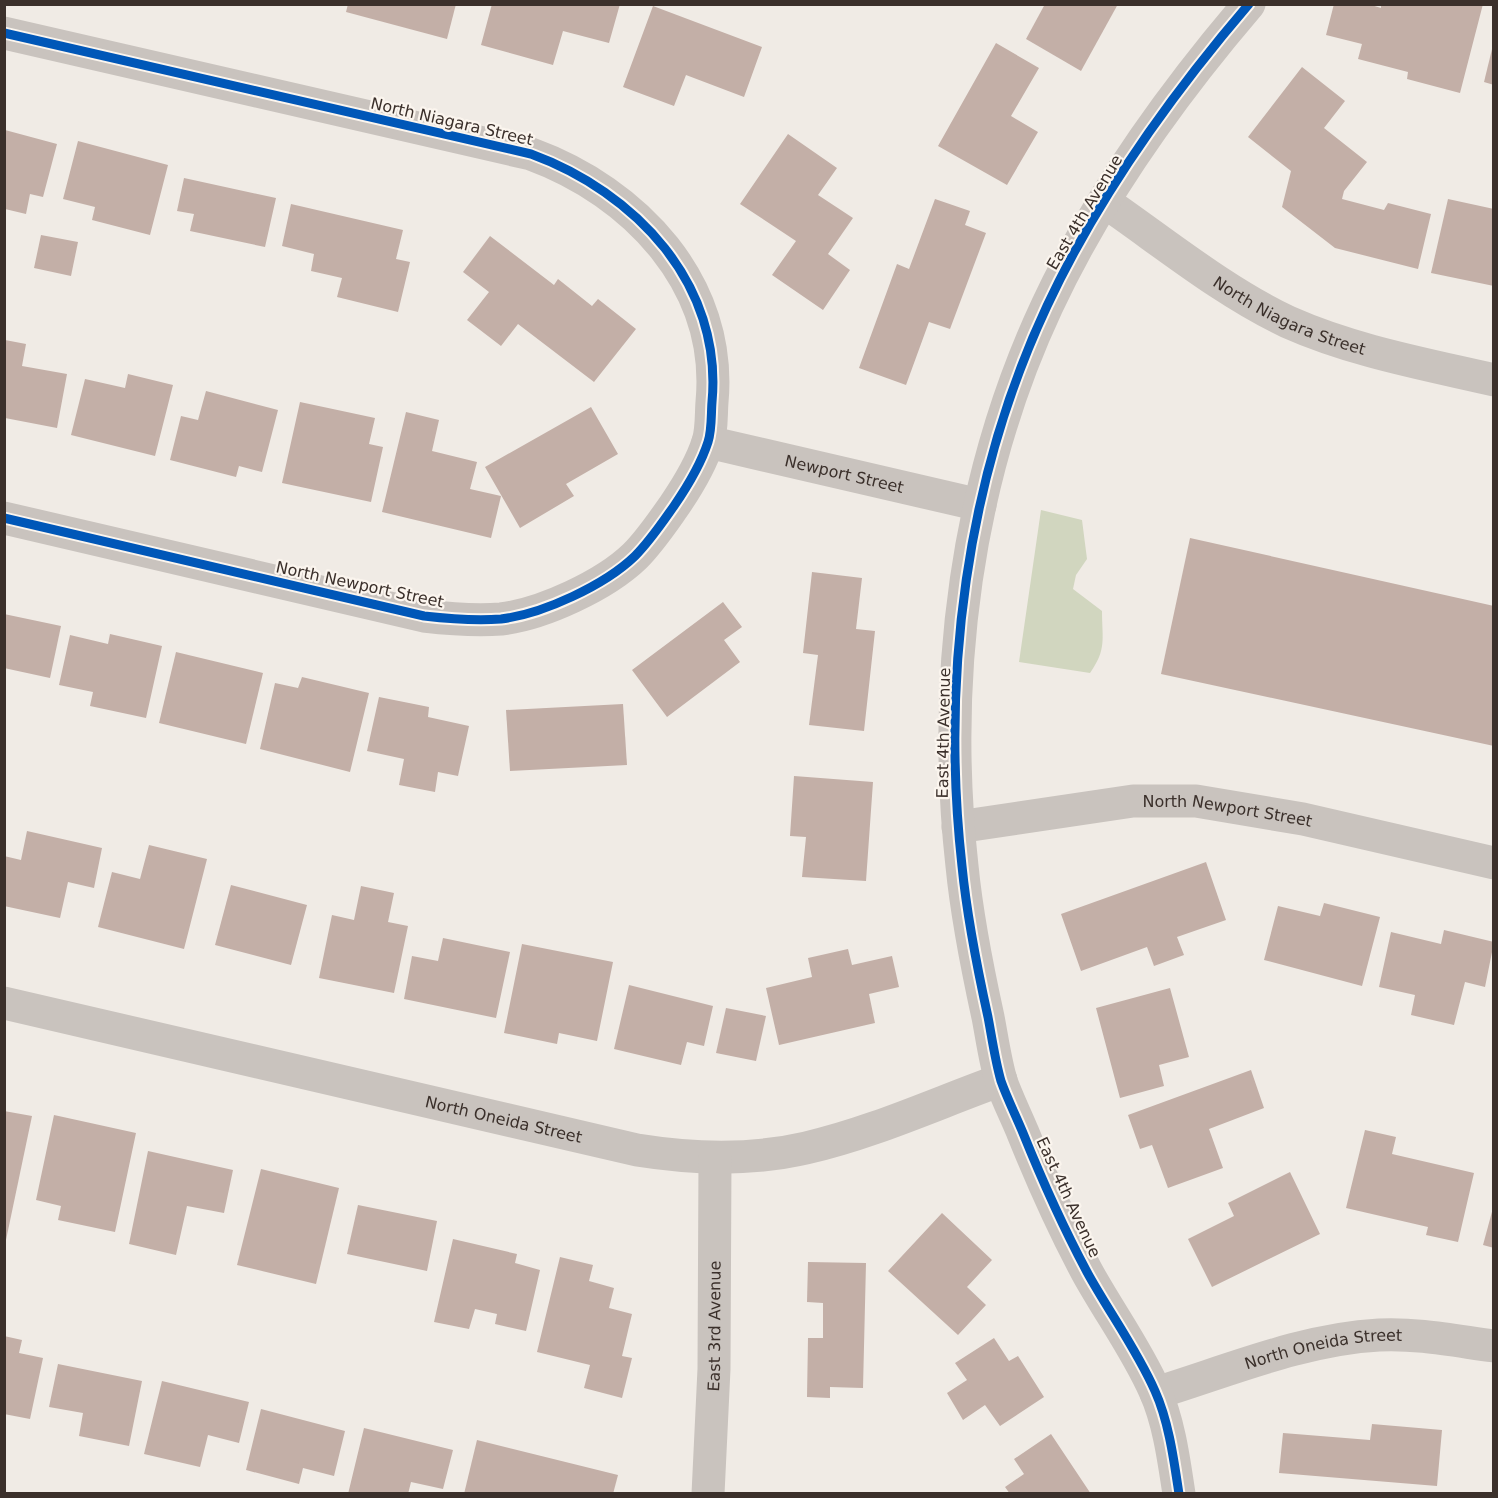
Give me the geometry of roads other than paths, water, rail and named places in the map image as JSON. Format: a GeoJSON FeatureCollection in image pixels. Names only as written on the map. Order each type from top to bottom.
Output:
{"type":"FeatureCollection","features":[{"type":"Feature","properties":{"kind":"street","name":"East 4th Avenue"},"geometry":{"type":"LineString","coordinates":[[1179,1494],[1156,1393],[1086,1271],[1049,1196],[1001,1080],[968,915],[958,827],[955,738],[958,669],[969,561],[980,505],[990,459],[1026,355],[1062,278],[1105,202],[1176,95],[1249,4]]}},
{"type":"Feature","properties":{"kind":"street","name":"North Niagara Street"},"geometry":{"type":"LineString","coordinates":[[4,33],[531,154],[566,167],[599,186],[629,208],[655,234],[682,272],[694,297],[711,362],[713,390],[708,442]]}},
{"type":"Feature","properties":{"kind":"street","name":"North Niagara Street"},"geometry":{"type":"LineString","coordinates":[[1105,202],[1227,285],[1287,321],[1357,347],[1494,380]]}},
{"type":"Feature","properties":{"kind":"street","name":"Newport Street"},"geometry":{"type":"LineString","coordinates":[[708,442],[980,505]]}},
{"type":"Feature","properties":{"kind":"street","name":"North Newport Street"},"geometry":{"type":"LineString","coordinates":[[4,518],[424,616],[450,619],[503,618],[571,596],[606,578],[635,556],[660,527],[686,488],[708,442]]}},
{"type":"Feature","properties":{"kind":"street","name":"North Newport Street"},"geometry":{"type":"LineString","coordinates":[[958,827],[1133,801],[1196,801],[1303,819],[1494,863]]}},
{"type":"Feature","properties":{"kind":"street","name":"North Oneida Street"},"geometry":{"type":"LineString","coordinates":[[4,1003],[637,1150],[677,1156],[744,1157],[806,1148],[846,1137],[1001,1080]]}},
{"type":"Feature","properties":{"kind":"street","name":"East 3rd Avenue"},"geometry":{"type":"LineString","coordinates":[[708,1494],[714,1369],[715,1158]]}},
{"type":"Feature","properties":{"kind":"street","name":"North Oneida Street"},"geometry":{"type":"LineString","coordinates":[[1156,1393],[1326,1342],[1379,1335],[1434,1337],[1494,1346]]}}]}
